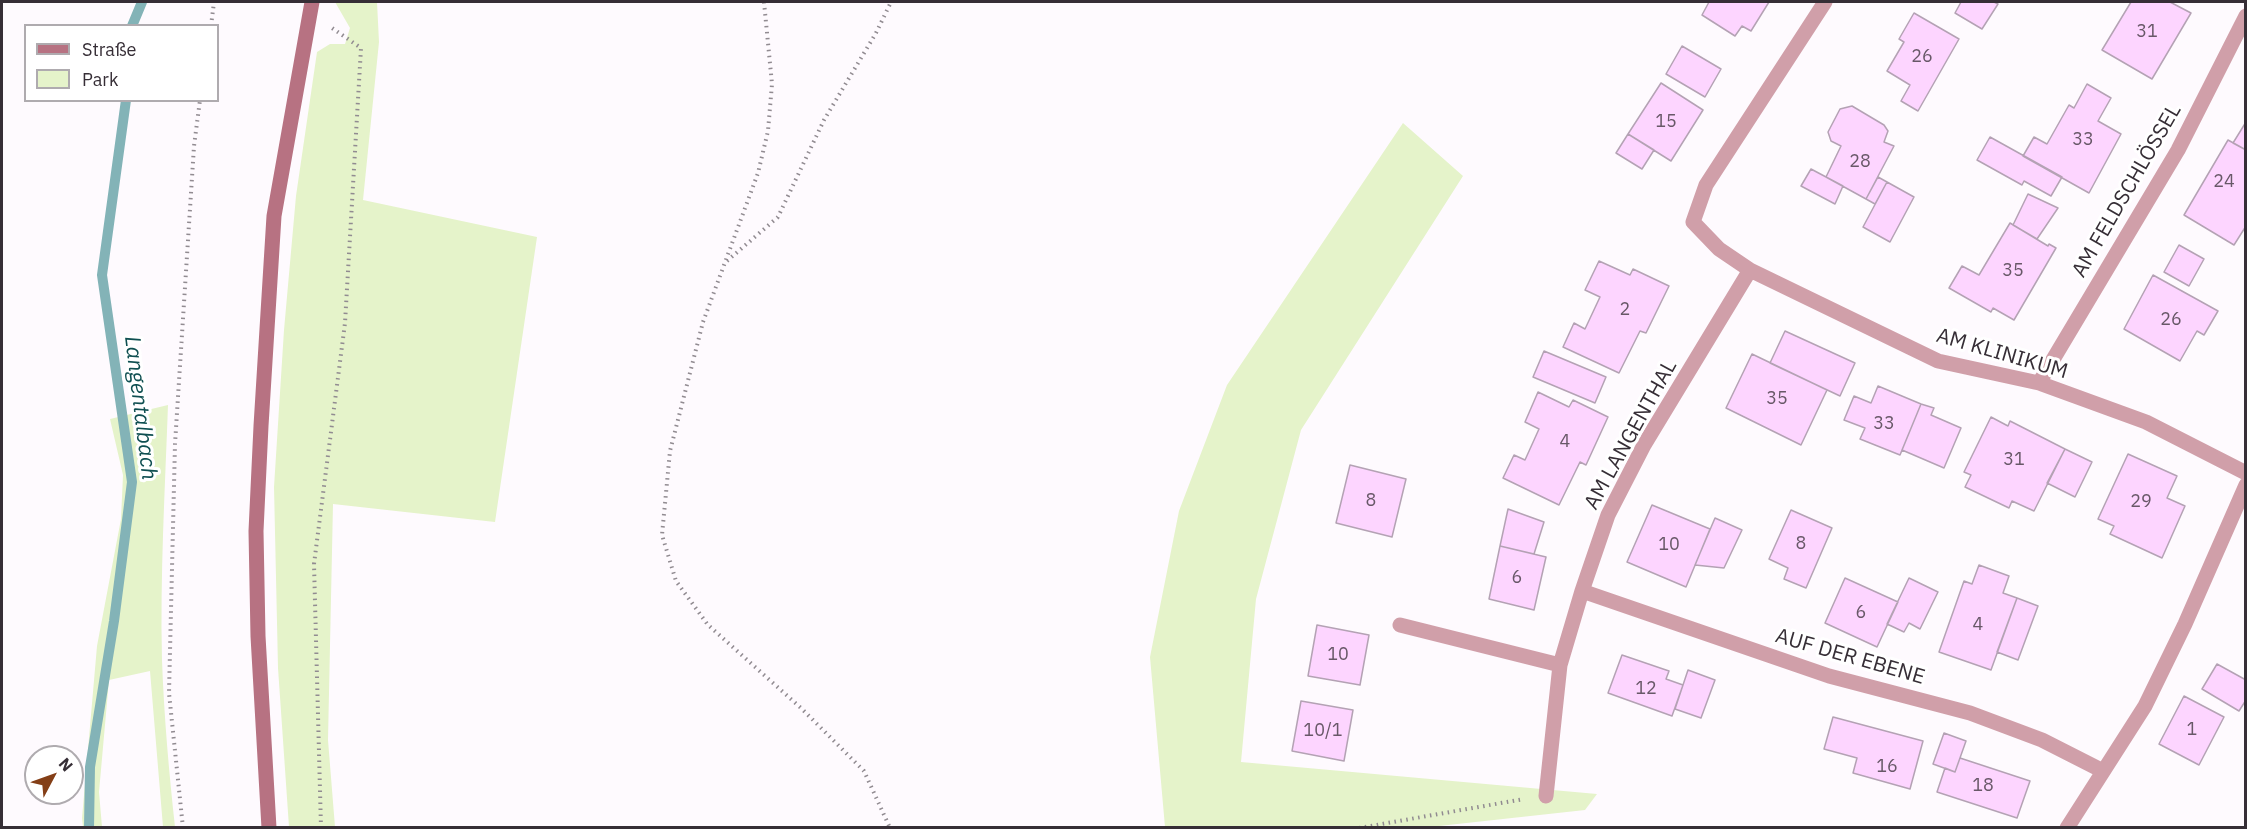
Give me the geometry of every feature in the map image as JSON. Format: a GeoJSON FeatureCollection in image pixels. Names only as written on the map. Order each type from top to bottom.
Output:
{"type":"FeatureCollection","features":[{"type":"Feature","properties":{"kind":"main road"},"geometry":{"type":"LineString","coordinates":[[269,828],[258,636],[256,554],[261,426],[274,216],[310,7]]}},
{"type":"Feature","properties":{"kind":"street","name":"AM KLINIKUM"},"geometry":{"type":"LineString","coordinates":[[1825,2],[1706,185],[1693,222],[1719,249],[1750,270],[1938,361],[2039,383],[2146,422],[2246,473]]}},
{"type":"Feature","properties":{"kind":"street","name":"AM FELDSCHLÖSSEL"},"geometry":{"type":"LineString","coordinates":[[2039,383],[2178,150],[2246,16]]}},
{"type":"Feature","properties":{"kind":"street","name":"AM LANGENTHAL"},"geometry":{"type":"LineString","coordinates":[[1546,796],[1560,665],[1608,515],[1644,445],[1750,270]]}},
{"type":"Feature","properties":{"kind":"street"},"geometry":{"type":"LineString","coordinates":[[2067,828],[2145,706],[2185,624],[2246,485]]}},
{"type":"Feature","properties":{"kind":"street","name":"AUF DER EBENE"},"geometry":{"type":"LineString","coordinates":[[1582,591],[1829,676],[1970,713],[2042,740],[2103,771]]}},
{"type":"Feature","properties":{"kind":"street"},"geometry":{"type":"LineString","coordinates":[[1400,625],[1560,665]]}},
{"type":"Feature","properties":{"kind":"path"},"geometry":{"type":"LineString","coordinates":[[211,24],[214,2]]}},
{"type":"Feature","properties":{"kind":"path"},"geometry":{"type":"LineString","coordinates":[[764,2],[772,84],[768,130],[758,173],[703,322],[670,451],[662,535],[676,581],[708,625],[802,709],[864,771],[890,828]]}},
{"type":"Feature","properties":{"kind":"path"},"geometry":{"type":"LineString","coordinates":[[726,262],[778,217],[824,120],[876,33],[891,2]]}},
{"type":"Feature","properties":{"kind":"path"},"geometry":{"type":"LineString","coordinates":[[310,7],[361,48],[345,322],[314,564],[321,828]]}},
{"type":"Feature","properties":{"kind":"path"},"geometry":{"type":"LineString","coordinates":[[183,828],[169,693],[175,444],[194,146],[200,102]]}},
{"type":"Feature","properties":{"kind":"path"},"geometry":{"type":"LineString","coordinates":[[1359,828],[1546,796]]}},
{"type":"Feature","properties":{"kind":"green space"},"geometry":{"type":"Polygon","coordinates":[[[335,2],[377,2],[379,42],[363,200],[537,237],[495,522],[333,504],[328,740],[335,827],[289,827],[278,668],[274,487],[284,330],[296,196],[317,52],[330,44],[345,44],[350,28],[335,2]]]}},
{"type":"Feature","properties":{"kind":"green space"},"geometry":{"type":"Polygon","coordinates":[[[1403,123],[1463,176],[1301,430],[1256,599],[1241,762],[1597,794],[1585,810],[1430,827],[1165,827],[1150,657],[1179,511],[1227,385],[1403,123]]]}},
{"type":"Feature","properties":{"kind":"green space"},"geometry":{"type":"Polygon","coordinates":[[[168,405],[162,564],[162,660],[175,827],[163,827],[150,671],[109,680],[99,792],[102,827],[83,827],[97,646],[121,519],[123,475],[110,419],[168,405]]]}},
{"type":"Feature","properties":{"kind":"building"},"geometry":{"type":"Polygon","coordinates":[[[1709,2],[1769,2],[1751,31],[1742,26],[1735,36],[1702,15],[1709,2]]]}},
{"type":"Feature","properties":{"kind":"building"},"geometry":{"type":"Polygon","coordinates":[[[1961,2],[1998,4],[1982,29],[1955,13],[1961,2]]]}},
{"type":"Feature","properties":{"kind":"building"},"geometry":{"type":"Polygon","coordinates":[[[2131,2],[2170,2],[2191,13],[2152,79],[2102,50],[2131,2]]]}},
{"type":"Feature","properties":{"kind":"building"},"geometry":{"type":"Polygon","coordinates":[[[1914,13],[1959,39],[1918,111],[1901,101],[1910,85],[1887,71],[1904,42],[1899,39],[1914,13]]]}},
{"type":"Feature","properties":{"kind":"building"},"geometry":{"type":"Polygon","coordinates":[[[1682,46],[1721,69],[1705,97],[1666,74],[1682,46]]]}},
{"type":"Feature","properties":{"kind":"building"},"geometry":{"type":"Polygon","coordinates":[[[1661,83],[1703,110],[1671,161],[1628,134],[1661,83]]]}},
{"type":"Feature","properties":{"kind":"building"},"geometry":{"type":"Polygon","coordinates":[[[2087,84],[2111,98],[2098,121],[2121,134],[2089,193],[2023,156],[2034,137],[2047,144],[2069,105],[2074,108],[2087,84]]]}},
{"type":"Feature","properties":{"kind":"building"},"geometry":{"type":"Polygon","coordinates":[[[1852,106],[1884,125],[1888,131],[1884,142],[1894,146],[1866,199],[1826,177],[1841,146],[1831,141],[1828,132],[1840,109],[1852,106]]]}},
{"type":"Feature","properties":{"kind":"building"},"geometry":{"type":"Polygon","coordinates":[[[2246,122],[2246,150],[2233,143],[2246,122]]]}},
{"type":"Feature","properties":{"kind":"building"},"geometry":{"type":"Polygon","coordinates":[[[1628,134],[1654,150],[1642,169],[1616,153],[1628,134]]]}},
{"type":"Feature","properties":{"kind":"building"},"geometry":{"type":"Polygon","coordinates":[[[1990,137],[2062,177],[2051,196],[2024,181],[2022,185],[1977,160],[1990,137]]]}},
{"type":"Feature","properties":{"kind":"building"},"geometry":{"type":"Polygon","coordinates":[[[2228,140],[2246,150],[2246,226],[2234,245],[2184,215],[2228,140]]]}},
{"type":"Feature","properties":{"kind":"building"},"geometry":{"type":"Polygon","coordinates":[[[1811,169],[1843,186],[1835,204],[1801,186],[1811,169]]]}},
{"type":"Feature","properties":{"kind":"building"},"geometry":{"type":"Polygon","coordinates":[[[1878,177],[1887,182],[1875,204],[1866,199],[1878,177]]]}},
{"type":"Feature","properties":{"kind":"building"},"geometry":{"type":"Polygon","coordinates":[[[1887,182],[1914,197],[1890,242],[1863,227],[1887,182]]]}},
{"type":"Feature","properties":{"kind":"building"},"geometry":{"type":"Polygon","coordinates":[[[2028,194],[2058,208],[2037,239],[2013,225],[2028,194]]]}},
{"type":"Feature","properties":{"kind":"building"},"geometry":{"type":"Polygon","coordinates":[[[2010,223],[2048,246],[2049,244],[2056,248],[2014,320],[1993,308],[1991,312],[1949,288],[1962,266],[1979,275],[2010,223]]]}},
{"type":"Feature","properties":{"kind":"building"},"geometry":{"type":"Polygon","coordinates":[[[2179,245],[2204,259],[2189,286],[2164,272],[2179,245]]]}},
{"type":"Feature","properties":{"kind":"building"},"geometry":{"type":"Polygon","coordinates":[[[1599,261],[1630,275],[1633,269],[1669,286],[1646,333],[1640,331],[1619,373],[1563,347],[1574,323],[1585,329],[1600,297],[1585,290],[1599,261]]]}},
{"type":"Feature","properties":{"kind":"building"},"geometry":{"type":"Polygon","coordinates":[[[2153,275],[2218,311],[2204,335],[2197,331],[2180,361],[2124,329],[2153,275]]]}},
{"type":"Feature","properties":{"kind":"building"},"geometry":{"type":"Polygon","coordinates":[[[1785,331],[1855,363],[1840,396],[1770,363],[1785,331]]]}},
{"type":"Feature","properties":{"kind":"building"},"geometry":{"type":"Polygon","coordinates":[[[1544,351],[1606,377],[1595,403],[1533,377],[1544,351]]]}},
{"type":"Feature","properties":{"kind":"building"},"geometry":{"type":"Polygon","coordinates":[[[1752,354],[1827,390],[1801,445],[1726,408],[1752,354]]]}},
{"type":"Feature","properties":{"kind":"building"},"geometry":{"type":"Polygon","coordinates":[[[1878,386],[1921,404],[1900,455],[1860,439],[1865,428],[1844,420],[1854,396],[1871,403],[1878,386]]]}},
{"type":"Feature","properties":{"kind":"building"},"geometry":{"type":"Polygon","coordinates":[[[1538,392],[1569,407],[1573,400],[1608,417],[1586,465],[1580,462],[1559,505],[1503,478],[1514,455],[1525,460],[1539,429],[1525,422],[1538,392]]]}},
{"type":"Feature","properties":{"kind":"building"},"geometry":{"type":"Polygon","coordinates":[[[1921,404],[1934,408],[1931,415],[1961,428],[1944,468],[1902,450],[1921,404]]]}},
{"type":"Feature","properties":{"kind":"building"},"geometry":{"type":"Polygon","coordinates":[[[1991,417],[2008,426],[2010,421],[2065,449],[2034,511],[2012,501],[2009,508],[1965,487],[1971,475],[1964,472],[1991,417]]]}},
{"type":"Feature","properties":{"kind":"building"},"geometry":{"type":"Polygon","coordinates":[[[2065,449],[2092,462],[2075,497],[2047,483],[2065,449]]]}},
{"type":"Feature","properties":{"kind":"building"},"geometry":{"type":"Polygon","coordinates":[[[2128,454],[2177,476],[2167,498],[2185,506],[2162,558],[2110,534],[2114,526],[2098,519],[2128,454]]]}},
{"type":"Feature","properties":{"kind":"building"},"geometry":{"type":"Polygon","coordinates":[[[1350,465],[1406,479],[1392,537],[1336,523],[1350,465]]]}},
{"type":"Feature","properties":{"kind":"building"},"geometry":{"type":"Polygon","coordinates":[[[1652,505],[1710,529],[1686,587],[1627,562],[1652,505]]]}},
{"type":"Feature","properties":{"kind":"building"},"geometry":{"type":"Polygon","coordinates":[[[1508,509],[1544,522],[1534,554],[1500,546],[1508,509]]]}},
{"type":"Feature","properties":{"kind":"building"},"geometry":{"type":"Polygon","coordinates":[[[1791,510],[1832,528],[1806,588],[1784,579],[1788,568],[1769,559],[1791,510]]]}},
{"type":"Feature","properties":{"kind":"building"},"geometry":{"type":"Polygon","coordinates":[[[1715,518],[1742,530],[1724,568],[1695,565],[1715,518]]]}},
{"type":"Feature","properties":{"kind":"building"},"geometry":{"type":"Polygon","coordinates":[[[1500,546],[1546,557],[1534,610],[1489,599],[1500,546]]]}},
{"type":"Feature","properties":{"kind":"building"},"geometry":{"type":"Polygon","coordinates":[[[1979,565],[2009,576],[2003,593],[2017,598],[1991,670],[1939,652],[1964,581],[1972,584],[1979,565]]]}},
{"type":"Feature","properties":{"kind":"building"},"geometry":{"type":"Polygon","coordinates":[[[1845,578],[1898,602],[1877,647],[1825,623],[1845,578]]]}},
{"type":"Feature","properties":{"kind":"building"},"geometry":{"type":"Polygon","coordinates":[[[1909,578],[1938,592],[1920,629],[1909,623],[1904,632],[1887,624],[1909,578]]]}},
{"type":"Feature","properties":{"kind":"building"},"geometry":{"type":"Polygon","coordinates":[[[2017,598],[2038,606],[2018,660],[1997,652],[2017,598]]]}},
{"type":"Feature","properties":{"kind":"building"},"geometry":{"type":"Polygon","coordinates":[[[1317,625],[1369,635],[1360,685],[1308,676],[1317,625]]]}},
{"type":"Feature","properties":{"kind":"building"},"geometry":{"type":"Polygon","coordinates":[[[1622,655],[1669,671],[1666,679],[1683,685],[1672,716],[1608,693],[1622,655]]]}},
{"type":"Feature","properties":{"kind":"building"},"geometry":{"type":"Polygon","coordinates":[[[2217,664],[2246,680],[2246,700],[2239,711],[2202,689],[2217,664]]]}},
{"type":"Feature","properties":{"kind":"building"},"geometry":{"type":"Polygon","coordinates":[[[1688,670],[1715,680],[1701,718],[1675,709],[1688,670]]]}},
{"type":"Feature","properties":{"kind":"building"},"geometry":{"type":"Polygon","coordinates":[[[2184,696],[2224,717],[2199,765],[2159,744],[2184,696]]]}},
{"type":"Feature","properties":{"kind":"building"},"geometry":{"type":"Polygon","coordinates":[[[1301,701],[1353,710],[1344,761],[1292,751],[1301,701]]]}},
{"type":"Feature","properties":{"kind":"building"},"geometry":{"type":"Polygon","coordinates":[[[1833,717],[1923,741],[1910,789],[1853,773],[1857,758],[1824,749],[1833,717]]]}},
{"type":"Feature","properties":{"kind":"building"},"geometry":{"type":"Polygon","coordinates":[[[1944,733],[1966,741],[1955,772],[1933,764],[1944,733]]]}},
{"type":"Feature","properties":{"kind":"building"},"geometry":{"type":"Polygon","coordinates":[[[1960,758],[2030,781],[2017,818],[1937,792],[1945,768],[1955,772],[1960,758]]]}},
{"type":"Feature","properties":{"kind":"waterway","name":"Langentalbach"},"geometry":{"type":"LineString","coordinates":[[133,24],[142,2]]}},
{"type":"Feature","properties":{"kind":"waterway","name":"Langentalbach"},"geometry":{"type":"LineString","coordinates":[[89,828],[90,767],[114,621],[132,482],[102,275],[126,102]]}}]}
